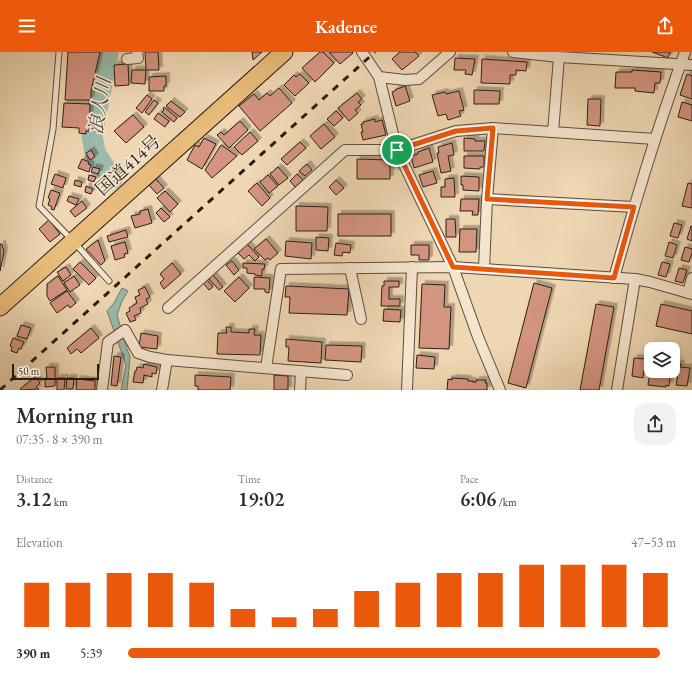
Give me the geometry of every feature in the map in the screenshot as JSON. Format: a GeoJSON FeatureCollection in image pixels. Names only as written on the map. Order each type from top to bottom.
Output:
{"type":"FeatureCollection","features":[{"type":"Feature","properties":{"kind":"highway","name":"国道414号"},"geometry":{"type":"LineString","coordinates":[[0,307],[284,52]]}},
{"type":"Feature","properties":{"kind":"street"},"geometry":{"type":"LineString","coordinates":[[126,59],[138,58],[138,52]]}},
{"type":"Feature","properties":{"kind":"street"},"geometry":{"type":"LineString","coordinates":[[362,52],[379,78],[397,150],[453,267],[478,337],[500,390]]}},
{"type":"Feature","properties":{"kind":"street"},"geometry":{"type":"LineString","coordinates":[[379,78],[405,80],[419,79],[450,52]]}},
{"type":"Feature","properties":{"kind":"street"},"geometry":{"type":"LineString","coordinates":[[513,52],[559,57],[611,56],[692,66]]}},
{"type":"Feature","properties":{"kind":"street"},"geometry":{"type":"LineString","coordinates":[[614,278],[655,139],[685,52]]}},
{"type":"Feature","properties":{"kind":"street"},"geometry":{"type":"LineString","coordinates":[[553,132],[559,57]]}},
{"type":"Feature","properties":{"kind":"street"},"geometry":{"type":"LineString","coordinates":[[168,308],[345,150],[397,150],[456,131],[493,128],[655,139]]}},
{"type":"Feature","properties":{"kind":"street"},"geometry":{"type":"LineString","coordinates":[[484,269],[487,199],[493,128]]}},
{"type":"Feature","properties":{"kind":"street"},"geometry":{"type":"LineString","coordinates":[[487,199],[634,207]]}},
{"type":"Feature","properties":{"kind":"street"},"geometry":{"type":"LineString","coordinates":[[406,390],[412,267]]}},
{"type":"Feature","properties":{"kind":"street"},"geometry":{"type":"LineString","coordinates":[[266,368],[281,269],[453,267],[636,279],[690,294],[692,278]]}},
{"type":"Feature","properties":{"kind":"street"},"geometry":{"type":"LineString","coordinates":[[350,268],[361,319]]}},
{"type":"Feature","properties":{"kind":"street"},"geometry":{"type":"LineString","coordinates":[[617,390],[636,279]]}},
{"type":"Feature","properties":{"kind":"street"},"geometry":{"type":"LineString","coordinates":[[102,390],[108,342],[125,330],[138,353],[150,357],[167,360],[347,374]]}},
{"type":"Feature","properties":{"kind":"street"},"geometry":{"type":"LineString","coordinates":[[162,390],[167,360]]}},
{"type":"Feature","properties":{"kind":"street"},"geometry":{"type":"LineString","coordinates":[[300,390],[301,371]]}},
{"type":"Feature","properties":{"kind":"lane"},"geometry":{"type":"LineString","coordinates":[[59,52],[53,129],[39,206],[108,280]]}},
{"type":"Feature","properties":{"kind":"shaded area"},"geometry":{"type":"Polygon","coordinates":[[[122,288],[128,291],[122,301],[117,315],[130,357],[127,390],[121,390],[126,365],[107,311],[114,303],[122,288]]]}},
{"type":"Feature","properties":{"kind":"building"},"geometry":{"type":"Polygon","coordinates":[[[68,52],[100,52],[91,91],[91,100],[65,100],[68,52]]]}},
{"type":"Feature","properties":{"kind":"building"},"geometry":{"type":"Polygon","coordinates":[[[145,52],[158,52],[159,70],[146,70],[145,52]]]}},
{"type":"Feature","properties":{"kind":"building"},"geometry":{"type":"Polygon","coordinates":[[[252,52],[262,52],[253,60],[252,52]]]}},
{"type":"Feature","properties":{"kind":"building"},"geometry":{"type":"Polygon","coordinates":[[[320,52],[323,52],[334,63],[315,82],[302,68],[320,52]]]}},
{"type":"Feature","properties":{"kind":"building"},"geometry":{"type":"Polygon","coordinates":[[[329,52],[352,52],[353,53],[340,64],[329,52]]]}},
{"type":"Feature","properties":{"kind":"building"},"geometry":{"type":"Polygon","coordinates":[[[400,52],[415,52],[419,56],[402,70],[392,59],[400,52]]]}},
{"type":"Feature","properties":{"kind":"building"},"geometry":{"type":"Polygon","coordinates":[[[652,52],[670,52],[668,58],[652,52]]]}},
{"type":"Feature","properties":{"kind":"building"},"geometry":{"type":"Polygon","coordinates":[[[455,58],[475,59],[472,75],[465,74],[466,70],[454,70],[455,58]]]}},
{"type":"Feature","properties":{"kind":"building"},"geometry":{"type":"Polygon","coordinates":[[[482,59],[527,62],[526,71],[516,70],[516,75],[510,75],[510,84],[481,83],[482,59]]]}},
{"type":"Feature","properties":{"kind":"building"},"geometry":{"type":"Polygon","coordinates":[[[128,64],[129,85],[115,86],[114,65],[128,64]]]}},
{"type":"Feature","properties":{"kind":"building"},"geometry":{"type":"Polygon","coordinates":[[[132,70],[146,70],[145,84],[131,83],[132,70]]]}},
{"type":"Feature","properties":{"kind":"building"},"geometry":{"type":"Polygon","coordinates":[[[632,70],[661,72],[660,83],[655,83],[654,93],[635,91],[635,88],[615,88],[616,72],[632,72],[632,70]]]}},
{"type":"Feature","properties":{"kind":"building"},"geometry":{"type":"Polygon","coordinates":[[[300,74],[309,83],[295,96],[284,85],[294,75],[296,77],[300,74]]]}},
{"type":"Feature","properties":{"kind":"building"},"geometry":{"type":"Polygon","coordinates":[[[687,74],[692,76],[692,99],[680,95],[687,74]]]}},
{"type":"Feature","properties":{"kind":"building"},"geometry":{"type":"Polygon","coordinates":[[[166,76],[166,86],[164,86],[164,91],[149,91],[149,77],[166,76]]]}},
{"type":"Feature","properties":{"kind":"building"},"geometry":{"type":"Polygon","coordinates":[[[405,86],[410,101],[396,106],[392,92],[405,86]]]}},
{"type":"Feature","properties":{"kind":"building"},"geometry":{"type":"Polygon","coordinates":[[[279,88],[292,103],[260,131],[239,106],[254,94],[259,100],[267,93],[270,96],[279,88]]]}},
{"type":"Feature","properties":{"kind":"building"},"geometry":{"type":"Polygon","coordinates":[[[474,90],[500,91],[499,104],[474,104],[474,90]]]}},
{"type":"Feature","properties":{"kind":"building"},"geometry":{"type":"Polygon","coordinates":[[[459,91],[464,110],[459,111],[461,116],[448,120],[446,114],[438,116],[432,95],[459,91]]]}},
{"type":"Feature","properties":{"kind":"building"},"geometry":{"type":"Polygon","coordinates":[[[357,93],[362,99],[358,102],[361,105],[355,110],[358,113],[349,121],[338,108],[357,93]]]}},
{"type":"Feature","properties":{"kind":"building"},"geometry":{"type":"Polygon","coordinates":[[[147,95],[152,99],[142,113],[136,108],[147,95]]]}},
{"type":"Feature","properties":{"kind":"building"},"geometry":{"type":"Polygon","coordinates":[[[588,99],[601,99],[600,126],[587,125],[588,99]]]}},
{"type":"Feature","properties":{"kind":"building"},"geometry":{"type":"Polygon","coordinates":[[[154,100],[158,103],[149,115],[145,112],[154,100]]]}},
{"type":"Feature","properties":{"kind":"building"},"geometry":{"type":"Polygon","coordinates":[[[171,101],[185,112],[180,117],[166,106],[171,101]]]}},
{"type":"Feature","properties":{"kind":"building"},"geometry":{"type":"Polygon","coordinates":[[[682,102],[692,105],[692,121],[678,117],[682,102]]]}},
{"type":"Feature","properties":{"kind":"building"},"geometry":{"type":"Polygon","coordinates":[[[64,103],[90,104],[89,131],[86,131],[86,134],[79,133],[79,128],[62,127],[64,103]]]}},
{"type":"Feature","properties":{"kind":"building"},"geometry":{"type":"Polygon","coordinates":[[[164,107],[177,118],[174,122],[162,112],[164,107]]]}},
{"type":"Feature","properties":{"kind":"building"},"geometry":{"type":"Polygon","coordinates":[[[336,111],[343,118],[334,126],[327,119],[336,111]]]}},
{"type":"Feature","properties":{"kind":"building"},"geometry":{"type":"Polygon","coordinates":[[[158,113],[169,121],[165,127],[154,119],[158,113]]]}},
{"type":"Feature","properties":{"kind":"building"},"geometry":{"type":"Polygon","coordinates":[[[133,115],[144,127],[126,143],[114,131],[133,115]]]}},
{"type":"Feature","properties":{"kind":"building"},"geometry":{"type":"Polygon","coordinates":[[[375,119],[375,122],[382,120],[386,135],[363,140],[361,124],[363,124],[363,122],[375,119]]]}},
{"type":"Feature","properties":{"kind":"building"},"geometry":{"type":"Polygon","coordinates":[[[240,121],[248,130],[229,148],[217,135],[221,132],[224,135],[240,121]]]}},
{"type":"Feature","properties":{"kind":"building"},"geometry":{"type":"Polygon","coordinates":[[[324,124],[335,137],[321,149],[310,136],[324,124]]]}},
{"type":"Feature","properties":{"kind":"building"},"geometry":{"type":"Polygon","coordinates":[[[250,132],[258,141],[242,155],[234,147],[250,132]]]}},
{"type":"Feature","properties":{"kind":"building"},"geometry":{"type":"Polygon","coordinates":[[[204,138],[216,144],[202,169],[187,160],[195,145],[199,147],[204,138]]]}},
{"type":"Feature","properties":{"kind":"building"},"geometry":{"type":"Polygon","coordinates":[[[464,138],[475,139],[475,141],[485,141],[484,151],[464,151],[464,138]]]}},
{"type":"Feature","properties":{"kind":"building"},"geometry":{"type":"Polygon","coordinates":[[[300,142],[306,148],[287,165],[281,159],[300,142]]]}},
{"type":"Feature","properties":{"kind":"building"},"geometry":{"type":"Polygon","coordinates":[[[452,143],[454,155],[448,156],[451,171],[441,173],[437,153],[439,153],[438,147],[452,143]]]}},
{"type":"Feature","properties":{"kind":"building"},"geometry":{"type":"Polygon","coordinates":[[[221,145],[237,156],[212,178],[205,170],[221,145]]]}},
{"type":"Feature","properties":{"kind":"building"},"geometry":{"type":"Polygon","coordinates":[[[429,148],[433,162],[414,168],[411,156],[429,148]]]}},
{"type":"Feature","properties":{"kind":"building"},"geometry":{"type":"Polygon","coordinates":[[[91,150],[95,157],[90,160],[86,153],[91,150]]]}},
{"type":"Feature","properties":{"kind":"building"},"geometry":{"type":"Polygon","coordinates":[[[464,156],[484,156],[484,167],[480,167],[480,169],[464,168],[464,156]]]}},
{"type":"Feature","properties":{"kind":"building"},"geometry":{"type":"Polygon","coordinates":[[[82,159],[89,162],[88,164],[91,165],[89,172],[78,168],[82,159]]]}},
{"type":"Feature","properties":{"kind":"building"},"geometry":{"type":"Polygon","coordinates":[[[357,159],[390,160],[390,179],[357,179],[357,159]]]}},
{"type":"Feature","properties":{"kind":"building"},"geometry":{"type":"Polygon","coordinates":[[[307,164],[312,170],[305,176],[299,171],[307,164]]]}},
{"type":"Feature","properties":{"kind":"building"},"geometry":{"type":"Polygon","coordinates":[[[93,167],[100,169],[98,174],[91,172],[93,167]]]}},
{"type":"Feature","properties":{"kind":"building"},"geometry":{"type":"Polygon","coordinates":[[[278,167],[288,178],[279,185],[270,174],[278,167]]]}},
{"type":"Feature","properties":{"kind":"building"},"geometry":{"type":"Polygon","coordinates":[[[433,171],[437,183],[423,187],[419,175],[433,171]]]}},
{"type":"Feature","properties":{"kind":"building"},"geometry":{"type":"Polygon","coordinates":[[[55,174],[66,178],[63,188],[51,184],[55,174]]]}},
{"type":"Feature","properties":{"kind":"building"},"geometry":{"type":"Polygon","coordinates":[[[297,174],[303,180],[295,187],[290,181],[297,174]]]}},
{"type":"Feature","properties":{"kind":"building"},"geometry":{"type":"Polygon","coordinates":[[[89,175],[96,177],[94,182],[88,180],[89,175]]]}},
{"type":"Feature","properties":{"kind":"building"},"geometry":{"type":"Polygon","coordinates":[[[268,175],[278,186],[269,193],[260,182],[268,175]]]}},
{"type":"Feature","properties":{"kind":"building"},"geometry":{"type":"Polygon","coordinates":[[[461,176],[479,177],[479,191],[463,190],[463,185],[461,185],[461,176]]]}},
{"type":"Feature","properties":{"kind":"building"},"geometry":{"type":"Polygon","coordinates":[[[155,178],[164,188],[157,194],[148,184],[155,178]]]}},
{"type":"Feature","properties":{"kind":"building"},"geometry":{"type":"Polygon","coordinates":[[[454,178],[455,197],[441,197],[441,187],[445,187],[445,179],[454,178]]]}},
{"type":"Feature","properties":{"kind":"building"},"geometry":{"type":"Polygon","coordinates":[[[75,180],[82,182],[81,187],[74,185],[75,180]]]}},
{"type":"Feature","properties":{"kind":"building"},"geometry":{"type":"Polygon","coordinates":[[[336,180],[344,188],[336,195],[329,187],[336,180]]]}},
{"type":"Feature","properties":{"kind":"building"},"geometry":{"type":"Polygon","coordinates":[[[257,183],[270,198],[262,206],[248,191],[257,183]]]}},
{"type":"Feature","properties":{"kind":"building"},"geometry":{"type":"Polygon","coordinates":[[[688,183],[692,184],[692,208],[682,206],[688,183]]]}},
{"type":"Feature","properties":{"kind":"building"},"geometry":{"type":"Polygon","coordinates":[[[86,186],[93,189],[91,194],[85,192],[86,186]]]}},
{"type":"Feature","properties":{"kind":"building"},"geometry":{"type":"Polygon","coordinates":[[[51,190],[60,193],[54,210],[48,205],[50,199],[48,198],[51,190]]]}},
{"type":"Feature","properties":{"kind":"building"},"geometry":{"type":"Polygon","coordinates":[[[165,191],[178,204],[170,212],[157,198],[165,191]]]}},
{"type":"Feature","properties":{"kind":"building"},"geometry":{"type":"Polygon","coordinates":[[[69,196],[79,199],[76,205],[67,201],[69,196]]]}},
{"type":"Feature","properties":{"kind":"building"},"geometry":{"type":"Polygon","coordinates":[[[461,199],[479,199],[478,215],[472,215],[473,211],[460,211],[461,199]]]}},
{"type":"Feature","properties":{"kind":"building"},"geometry":{"type":"Polygon","coordinates":[[[82,201],[87,208],[75,217],[70,211],[82,201]]]}},
{"type":"Feature","properties":{"kind":"building"},"geometry":{"type":"Polygon","coordinates":[[[296,206],[328,207],[327,231],[296,231],[296,206]]]}},
{"type":"Feature","properties":{"kind":"building"},"geometry":{"type":"Polygon","coordinates":[[[161,208],[170,217],[164,222],[156,213],[161,208]]]}},
{"type":"Feature","properties":{"kind":"building"},"geometry":{"type":"Polygon","coordinates":[[[148,209],[152,223],[135,228],[131,216],[140,214],[140,211],[148,209]]]}},
{"type":"Feature","properties":{"kind":"building"},"geometry":{"type":"Polygon","coordinates":[[[338,214],[391,214],[391,236],[338,236],[338,214]]]}},
{"type":"Feature","properties":{"kind":"building"},"geometry":{"type":"Polygon","coordinates":[[[446,219],[455,219],[456,237],[446,237],[446,219]]]}},
{"type":"Feature","properties":{"kind":"building"},"geometry":{"type":"Polygon","coordinates":[[[49,220],[60,234],[50,242],[39,229],[49,220]]]}},
{"type":"Feature","properties":{"kind":"building"},"geometry":{"type":"Polygon","coordinates":[[[674,223],[682,225],[678,238],[670,236],[674,223]]]}},
{"type":"Feature","properties":{"kind":"building"},"geometry":{"type":"Polygon","coordinates":[[[692,226],[692,241],[687,239],[692,226]]]}},
{"type":"Feature","properties":{"kind":"building"},"geometry":{"type":"Polygon","coordinates":[[[460,229],[477,229],[476,252],[459,252],[460,229]]]}},
{"type":"Feature","properties":{"kind":"building"},"geometry":{"type":"Polygon","coordinates":[[[126,230],[128,237],[109,242],[107,236],[126,230]]]}},
{"type":"Feature","properties":{"kind":"building"},"geometry":{"type":"Polygon","coordinates":[[[316,237],[329,238],[328,251],[316,250],[316,237]]]}},
{"type":"Feature","properties":{"kind":"building"},"geometry":{"type":"Polygon","coordinates":[[[266,239],[278,253],[270,260],[268,258],[265,260],[254,249],[266,239]]]}},
{"type":"Feature","properties":{"kind":"building"},"geometry":{"type":"Polygon","coordinates":[[[98,240],[105,261],[101,265],[86,249],[98,240]]]}},
{"type":"Feature","properties":{"kind":"building"},"geometry":{"type":"Polygon","coordinates":[[[286,241],[312,243],[311,259],[285,256],[286,241]]]}},
{"type":"Feature","properties":{"kind":"building"},"geometry":{"type":"Polygon","coordinates":[[[125,242],[128,253],[124,254],[125,257],[115,260],[111,246],[125,242]]]}},
{"type":"Feature","properties":{"kind":"building"},"geometry":{"type":"Polygon","coordinates":[[[669,242],[677,245],[673,258],[665,256],[669,242]]]}},
{"type":"Feature","properties":{"kind":"building"},"geometry":{"type":"Polygon","coordinates":[[[336,243],[351,245],[350,253],[343,252],[342,256],[334,255],[336,243]]]}},
{"type":"Feature","properties":{"kind":"building"},"geometry":{"type":"Polygon","coordinates":[[[0,244],[2,244],[4,252],[0,271],[0,244]]]}},
{"type":"Feature","properties":{"kind":"building"},"geometry":{"type":"Polygon","coordinates":[[[247,244],[259,257],[255,261],[249,255],[244,259],[238,253],[247,244]]]}},
{"type":"Feature","properties":{"kind":"building"},"geometry":{"type":"Polygon","coordinates":[[[411,245],[429,245],[429,260],[419,260],[419,255],[411,255],[411,245]]]}},
{"type":"Feature","properties":{"kind":"building"},"geometry":{"type":"Polygon","coordinates":[[[685,247],[692,249],[689,262],[681,260],[685,247]]]}},
{"type":"Feature","properties":{"kind":"building"},"geometry":{"type":"Polygon","coordinates":[[[232,261],[239,270],[234,275],[226,265],[232,261]]]}},
{"type":"Feature","properties":{"kind":"building"},"geometry":{"type":"Polygon","coordinates":[[[80,262],[96,278],[89,285],[73,269],[80,262]]]}},
{"type":"Feature","properties":{"kind":"building"},"geometry":{"type":"Polygon","coordinates":[[[662,262],[670,264],[666,277],[658,275],[662,262]]]}},
{"type":"Feature","properties":{"kind":"building"},"geometry":{"type":"Polygon","coordinates":[[[172,263],[181,274],[164,289],[160,283],[164,279],[160,274],[172,263]]]}},
{"type":"Feature","properties":{"kind":"building"},"geometry":{"type":"Polygon","coordinates":[[[243,263],[265,264],[264,269],[262,269],[262,276],[247,273],[247,268],[243,268],[243,263]]]}},
{"type":"Feature","properties":{"kind":"building"},"geometry":{"type":"Polygon","coordinates":[[[66,267],[71,275],[63,281],[57,272],[66,267]]]}},
{"type":"Feature","properties":{"kind":"building"},"geometry":{"type":"Polygon","coordinates":[[[679,268],[687,270],[683,283],[675,281],[679,268]]]}},
{"type":"Feature","properties":{"kind":"building"},"geometry":{"type":"Polygon","coordinates":[[[213,275],[223,287],[219,290],[209,279],[213,275]]]}},
{"type":"Feature","properties":{"kind":"building"},"geometry":{"type":"Polygon","coordinates":[[[58,276],[67,290],[50,301],[47,296],[47,284],[58,276]]]}},
{"type":"Feature","properties":{"kind":"building"},"geometry":{"type":"Polygon","coordinates":[[[74,276],[80,285],[70,292],[64,283],[74,276]]]}},
{"type":"Feature","properties":{"kind":"building"},"geometry":{"type":"Polygon","coordinates":[[[239,277],[249,288],[235,302],[224,291],[239,277]]]}},
{"type":"Feature","properties":{"kind":"building"},"geometry":{"type":"Polygon","coordinates":[[[254,277],[270,278],[269,293],[265,292],[265,289],[254,289],[254,277]]]}},
{"type":"Feature","properties":{"kind":"building"},"geometry":{"type":"Polygon","coordinates":[[[207,280],[213,287],[209,290],[203,283],[207,280]]]}},
{"type":"Feature","properties":{"kind":"building"},"geometry":{"type":"Polygon","coordinates":[[[384,281],[399,281],[399,287],[389,287],[389,299],[400,299],[400,306],[381,306],[382,286],[384,286],[384,281]]]}},
{"type":"Feature","properties":{"kind":"building"},"geometry":{"type":"Polygon","coordinates":[[[534,283],[552,288],[526,388],[508,383],[534,283]]]}},
{"type":"Feature","properties":{"kind":"building"},"geometry":{"type":"Polygon","coordinates":[[[422,284],[445,285],[444,307],[451,307],[449,349],[419,348],[422,284]]]}},
{"type":"Feature","properties":{"kind":"building"},"geometry":{"type":"Polygon","coordinates":[[[286,286],[349,289],[347,315],[289,313],[290,297],[285,297],[286,286]]]}},
{"type":"Feature","properties":{"kind":"building"},"geometry":{"type":"Polygon","coordinates":[[[145,287],[150,297],[146,299],[148,304],[140,308],[141,313],[134,316],[136,320],[130,322],[126,313],[130,311],[129,308],[137,303],[135,297],[140,295],[138,290],[145,287]]]}},
{"type":"Feature","properties":{"kind":"building"},"geometry":{"type":"Polygon","coordinates":[[[67,291],[76,303],[70,308],[68,305],[57,313],[50,303],[67,291]]]}},
{"type":"Feature","properties":{"kind":"building"},"geometry":{"type":"Polygon","coordinates":[[[596,304],[614,307],[599,390],[580,390],[596,304]]]}},
{"type":"Feature","properties":{"kind":"building"},"geometry":{"type":"Polygon","coordinates":[[[661,304],[692,311],[692,334],[656,326],[661,304]]]}},
{"type":"Feature","properties":{"kind":"building"},"geometry":{"type":"Polygon","coordinates":[[[384,309],[401,310],[400,322],[383,321],[384,309]]]}},
{"type":"Feature","properties":{"kind":"building"},"geometry":{"type":"Polygon","coordinates":[[[21,325],[31,328],[27,339],[17,336],[21,325]]]}},
{"type":"Feature","properties":{"kind":"building"},"geometry":{"type":"Polygon","coordinates":[[[226,327],[231,327],[231,332],[249,333],[249,329],[255,329],[254,335],[261,335],[260,355],[217,354],[218,333],[227,333],[226,327]]]}},
{"type":"Feature","properties":{"kind":"building"},"geometry":{"type":"Polygon","coordinates":[[[91,328],[99,338],[81,353],[77,349],[71,354],[67,348],[91,328]]]}},
{"type":"Feature","properties":{"kind":"building"},"geometry":{"type":"Polygon","coordinates":[[[141,333],[158,336],[157,349],[139,347],[141,333]]]}},
{"type":"Feature","properties":{"kind":"building"},"geometry":{"type":"Polygon","coordinates":[[[13,338],[24,342],[21,349],[19,348],[17,353],[11,351],[12,347],[10,346],[13,338]]]}},
{"type":"Feature","properties":{"kind":"building"},"geometry":{"type":"Polygon","coordinates":[[[286,339],[322,342],[321,363],[288,361],[289,347],[286,347],[286,339]]]}},
{"type":"Feature","properties":{"kind":"building"},"geometry":{"type":"Polygon","coordinates":[[[326,345],[362,346],[361,362],[325,360],[326,345]]]}},
{"type":"Feature","properties":{"kind":"building"},"geometry":{"type":"Polygon","coordinates":[[[417,355],[435,357],[434,369],[416,368],[417,355]]]}},
{"type":"Feature","properties":{"kind":"building"},"geometry":{"type":"Polygon","coordinates":[[[114,356],[121,357],[117,386],[111,385],[114,356]]]}},
{"type":"Feature","properties":{"kind":"building"},"geometry":{"type":"Polygon","coordinates":[[[634,358],[644,359],[643,378],[632,376],[634,358]]]}},
{"type":"Feature","properties":{"kind":"building"},"geometry":{"type":"Polygon","coordinates":[[[144,364],[157,367],[156,374],[152,373],[152,377],[144,375],[143,383],[133,382],[137,367],[143,368],[144,364]]]}},
{"type":"Feature","properties":{"kind":"building"},"geometry":{"type":"Polygon","coordinates":[[[46,367],[55,367],[55,386],[45,387],[45,378],[47,378],[46,367]]]}},
{"type":"Feature","properties":{"kind":"building"},"geometry":{"type":"Polygon","coordinates":[[[680,367],[690,368],[687,386],[676,385],[677,378],[680,378],[680,367]]]}},
{"type":"Feature","properties":{"kind":"building"},"geometry":{"type":"Polygon","coordinates":[[[195,375],[231,377],[230,390],[198,390],[198,386],[195,386],[195,375]]]}},
{"type":"Feature","properties":{"kind":"building"},"geometry":{"type":"Polygon","coordinates":[[[274,375],[288,376],[288,390],[274,390],[274,375]]]}},
{"type":"Feature","properties":{"kind":"building"},"geometry":{"type":"Polygon","coordinates":[[[35,377],[40,383],[36,387],[39,389],[20,389],[35,377]]]}},
{"type":"Feature","properties":{"kind":"building"},"geometry":{"type":"Polygon","coordinates":[[[57,378],[65,378],[64,390],[57,390],[57,378]]]}},
{"type":"Feature","properties":{"kind":"building"},"geometry":{"type":"Polygon","coordinates":[[[67,378],[74,378],[73,389],[66,389],[67,378]]]}},
{"type":"Feature","properties":{"kind":"building"},"geometry":{"type":"Polygon","coordinates":[[[452,378],[468,379],[468,381],[473,382],[476,382],[476,380],[486,380],[485,383],[487,383],[487,390],[447,390],[448,379],[452,380],[452,378]]]}},
{"type":"Feature","properties":{"kind":"building"},"geometry":{"type":"Polygon","coordinates":[[[649,378],[670,378],[669,386],[666,385],[666,387],[648,385],[649,378]]]}},
{"type":"Feature","properties":{"kind":"building"},"geometry":{"type":"Polygon","coordinates":[[[77,379],[95,381],[95,390],[76,390],[77,379]]]}},
{"type":"Feature","properties":{"kind":"waterway","name":"浪人川"},"geometry":{"type":"LineString","coordinates":[[108,52],[92,135],[95,153],[112,179]]}},
{"type":"Feature","properties":{"kind":"railway"},"geometry":{"type":"LineString","coordinates":[[0,390],[375,52]]}},
{"type":"Feature","properties":{"kind":"route"},"geometry":{"type":"LineString","coordinates":[[493,128],[487,199],[634,207],[614,278],[453,267],[397,150],[456,131],[493,128]]}}]}
